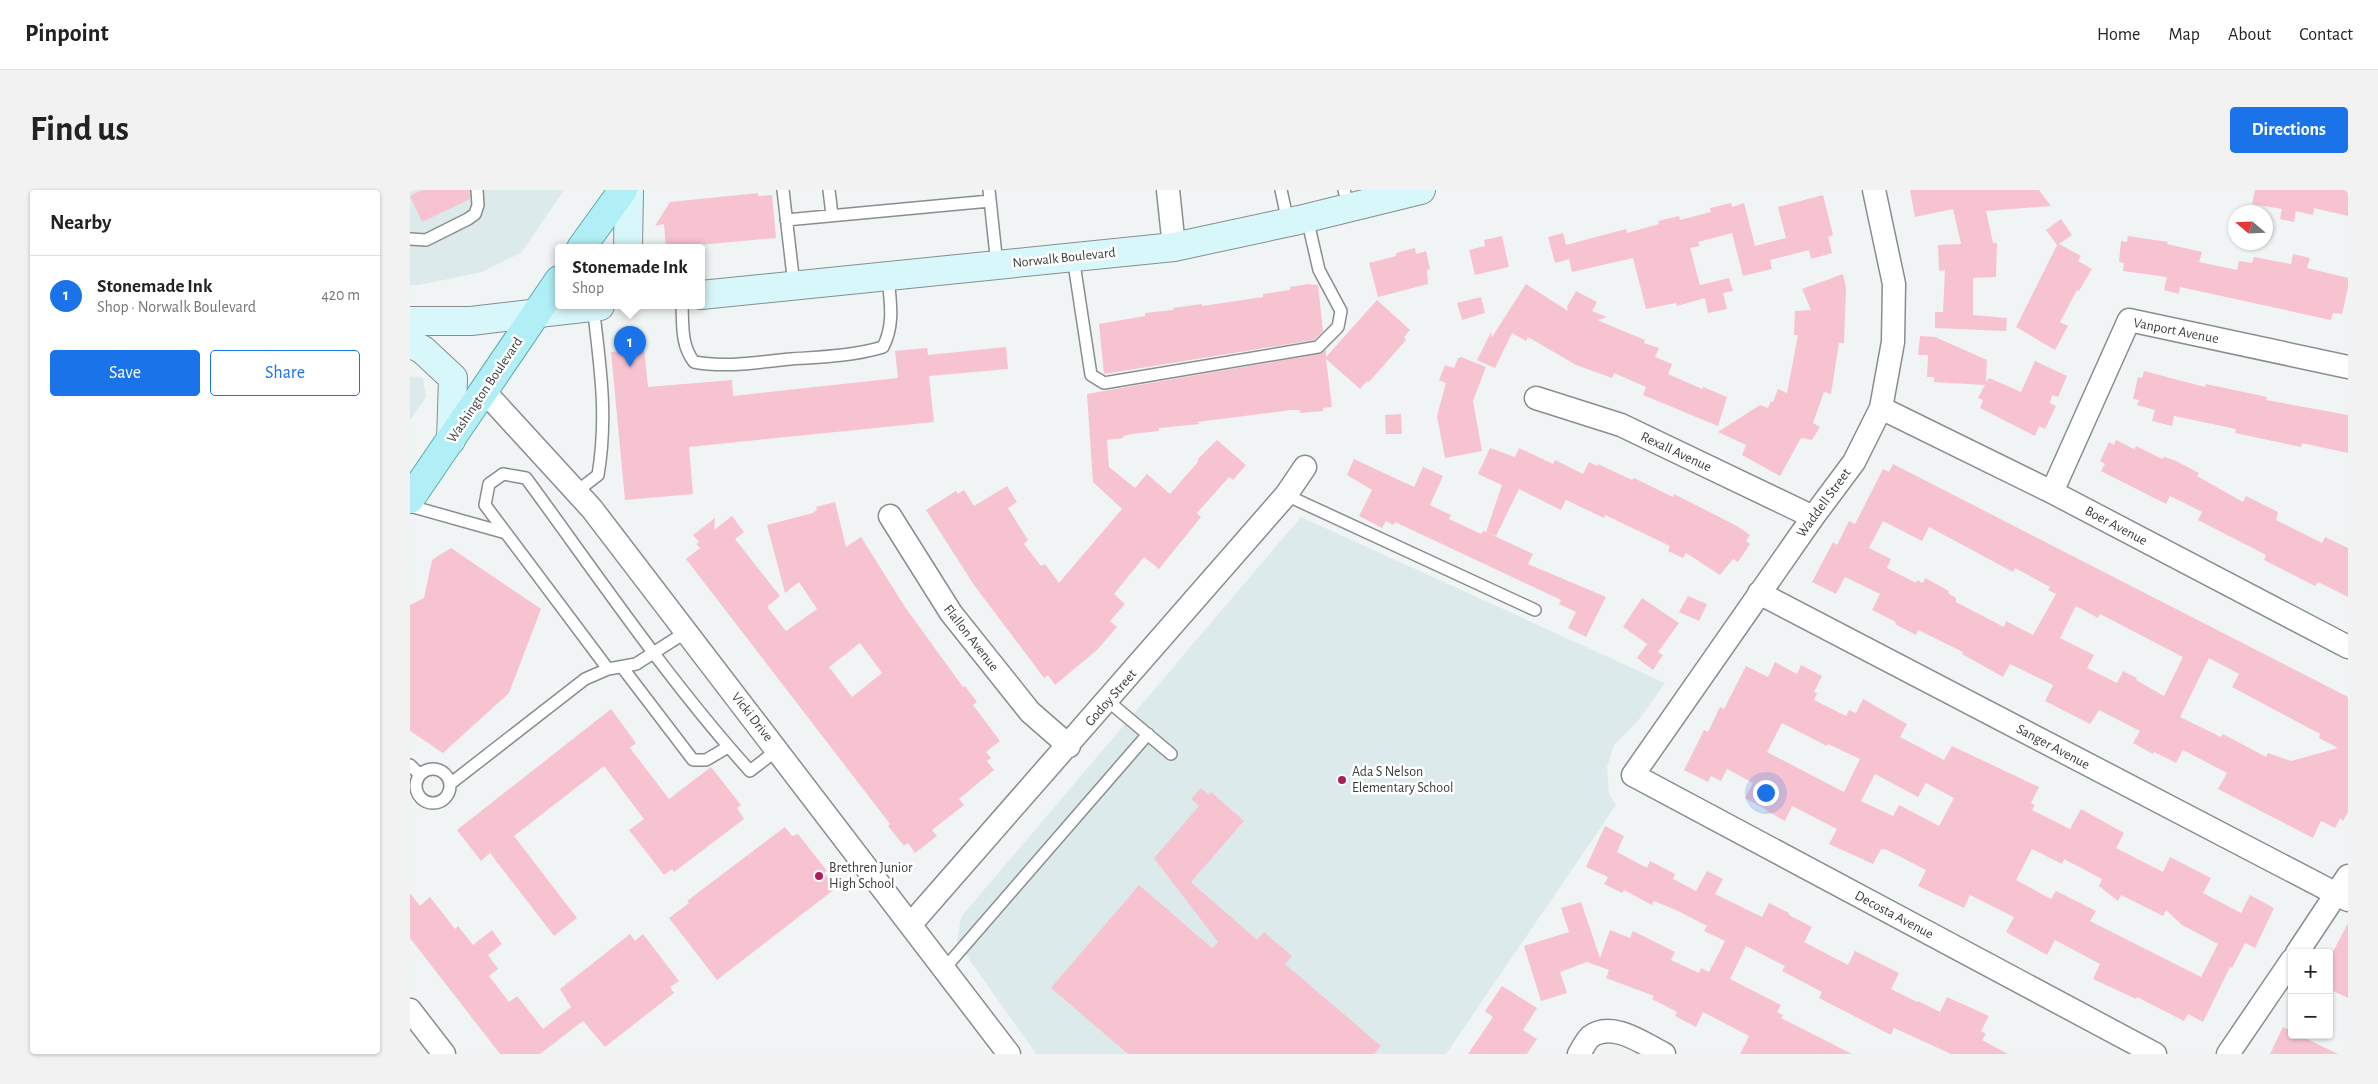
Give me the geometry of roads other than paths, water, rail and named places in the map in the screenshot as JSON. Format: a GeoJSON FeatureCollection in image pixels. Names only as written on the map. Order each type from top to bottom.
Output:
{"type":"FeatureCollection","features":[{"type":"Feature","properties":{"kind":"main road"},"geometry":{"type":"LineString","coordinates":[[584,244],[623,190]]}},
{"type":"Feature","properties":{"kind":"main road"},"geometry":{"type":"LineString","coordinates":[[628,244],[629,190]]}},
{"type":"Feature","properties":{"kind":"main road","name":"Norwalk Boulevard"},"geometry":{"type":"LineString","coordinates":[[705,295],[1174,247],[1298,220],[1346,199],[1421,190]]}},
{"type":"Feature","properties":{"kind":"main road","name":"Washington Boulevard"},"geometry":{"type":"LineString","coordinates":[[410,499],[555,286]]}},
{"type":"Feature","properties":{"kind":"main road"},"geometry":{"type":"LineString","coordinates":[[410,321],[471,322],[567,309]]}},
{"type":"Feature","properties":{"kind":"main road"},"geometry":{"type":"LineString","coordinates":[[410,343],[423,350],[453,378],[451,440]]}},
{"type":"Feature","properties":{"kind":"street"},"geometry":{"type":"LineString","coordinates":[[1168,190],[1174,247]]}},
{"type":"Feature","properties":{"kind":"street","name":"Waddell Street"},"geometry":{"type":"LineString","coordinates":[[1633,775],[1759,593],[1854,462],[1881,408],[1893,342],[1894,284],[1874,190]]}},
{"type":"Feature","properties":{"kind":"street","name":"Vanport Avenue"},"geometry":{"type":"LineString","coordinates":[[2052,492],[2129,320],[2348,367]]}},
{"type":"Feature","properties":{"kind":"street","name":"Vicki Drive"},"geometry":{"type":"LineString","coordinates":[[484,391],[576,492],[778,750],[1009,1054]]}},
{"type":"Feature","properties":{"kind":"street","name":"Rexall Avenue"},"geometry":{"type":"LineString","coordinates":[[1536,398],[1621,425],[1813,517]]}},
{"type":"Feature","properties":{"kind":"street","name":"Boer Avenue"},"geometry":{"type":"LineString","coordinates":[[1881,408],[2052,492],[2348,647]]}},
{"type":"Feature","properties":{"kind":"street","name":"Godoy Street"},"geometry":{"type":"LineString","coordinates":[[911,924],[1069,746],[1286,495],[1305,468]]}},
{"type":"Feature","properties":{"kind":"street","name":"Flallon Avenue"},"geometry":{"type":"LineString","coordinates":[[890,516],[950,613],[1030,712],[1069,746]]}},
{"type":"Feature","properties":{"kind":"street","name":"Sanger Avenue"},"geometry":{"type":"LineString","coordinates":[[1759,593],[2344,890]]}},
{"type":"Feature","properties":{"kind":"street","name":"Decosta Avenue"},"geometry":{"type":"LineString","coordinates":[[1633,775],[2155,1054]]}},
{"type":"Feature","properties":{"kind":"street"},"geometry":{"type":"LineString","coordinates":[[2300,949],[2344,890]]}},
{"type":"Feature","properties":{"kind":"street"},"geometry":{"type":"LineString","coordinates":[[2228,1054],[2288,966]]}},
{"type":"Feature","properties":{"kind":"street"},"geometry":{"type":"LineString","coordinates":[[410,1010],[444,1054]]}},
{"type":"Feature","properties":{"kind":"street"},"geometry":{"type":"LineString","coordinates":[[1579,1054],[1590,1037],[1606,1031],[1626,1034],[1664,1054]]}},
{"type":"Feature","properties":{"kind":"lane"},"geometry":{"type":"LineString","coordinates":[[410,239],[426,240],[475,214],[478,205],[477,190]]}},
{"type":"Feature","properties":{"kind":"lane"},"geometry":{"type":"LineString","coordinates":[[783,190],[794,286]]}},
{"type":"Feature","properties":{"kind":"lane"},"geometry":{"type":"LineString","coordinates":[[829,190],[832,216]]}},
{"type":"Feature","properties":{"kind":"lane"},"geometry":{"type":"LineString","coordinates":[[1073,257],[1091,374],[1104,383],[1318,347],[1338,327],[1341,311],[1319,270],[1298,220],[1281,190]]}},
{"type":"Feature","properties":{"kind":"lane"},"geometry":{"type":"LineString","coordinates":[[786,220],[990,196],[997,265]]}},
{"type":"Feature","properties":{"kind":"lane"},"geometry":{"type":"LineString","coordinates":[[682,309],[684,339],[688,353],[694,362],[709,365],[756,363],[865,352],[883,346],[890,334],[892,318],[888,276]]}},
{"type":"Feature","properties":{"kind":"lane"},"geometry":{"type":"LineString","coordinates":[[576,492],[598,475],[603,444],[604,410],[597,309]]}},
{"type":"Feature","properties":{"kind":"lane"},"geometry":{"type":"LineString","coordinates":[[608,669],[485,505],[489,484],[503,474],[526,478],[654,652],[728,747],[750,771],[778,750]]}},
{"type":"Feature","properties":{"kind":"lane"},"geometry":{"type":"LineString","coordinates":[[1286,495],[1535,610]]}},
{"type":"Feature","properties":{"kind":"lane"},"geometry":{"type":"LineString","coordinates":[[410,506],[506,533]]}},
{"type":"Feature","properties":{"kind":"lane"},"geometry":{"type":"LineString","coordinates":[[450,784],[586,678],[608,669],[636,664],[686,632]]}},
{"type":"Feature","properties":{"kind":"lane"},"geometry":{"type":"LineString","coordinates":[[622,667],[693,760],[706,760],[728,747]]}},
{"type":"Feature","properties":{"kind":"lane"},"geometry":{"type":"LineString","coordinates":[[1108,701],[1171,754]]}},
{"type":"Feature","properties":{"kind":"lane"},"geometry":{"type":"LineString","coordinates":[[945,968],[1148,734]]}},
{"type":"Feature","properties":{"kind":"lane"},"geometry":{"type":"LineString","coordinates":[[410,765],[420,775]]}},
{"type":"Feature","properties":{"kind":"lane"},"geometry":{"type":"LineString","coordinates":[[435,769],[445,774],[450,784],[448,795],[444,800],[439,803],[428,803],[419,796],[416,791],[417,780],[420,775],[435,769]]}},
{"type":"Feature","properties":{"kind":"place","name":"Stonemade Ink"},"geometry":{"type":"Point","coordinates":[630,367]}},
{"type":"Feature","properties":{"kind":"place","name":"Ada S Nelson Elementary School"},"geometry":{"type":"Point","coordinates":[1342,780]}},
{"type":"Feature","properties":{"kind":"place","name":"Brethren Junior High School"},"geometry":{"type":"Point","coordinates":[819,876]}}]}
